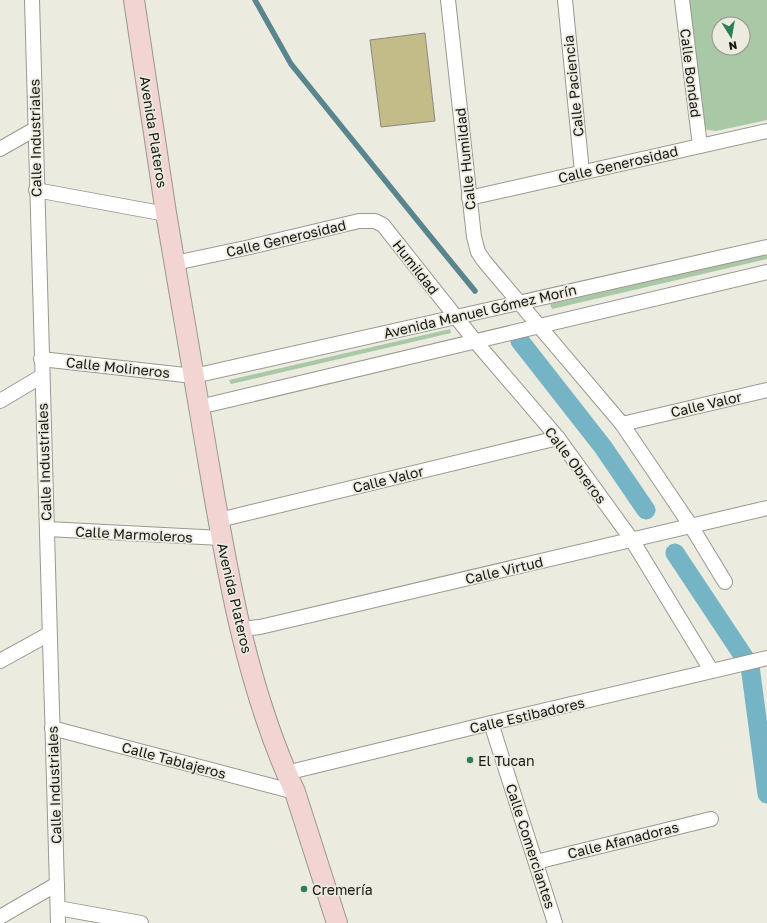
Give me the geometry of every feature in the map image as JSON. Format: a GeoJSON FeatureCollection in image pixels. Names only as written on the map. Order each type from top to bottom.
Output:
{"type":"FeatureCollection","features":[{"type":"Feature","properties":{"kind":"street","name":"Calle Industriales"},"geometry":{"type":"LineString","coordinates":[[32,0],[36,190],[58,923]]}},
{"type":"Feature","properties":{"kind":"street","name":"Avenida Plateros"},"geometry":{"type":"LineString","coordinates":[[134,0],[166,214],[220,529],[240,629],[266,718],[286,774],[295,792],[337,923]]}},
{"type":"Feature","properties":{"kind":"street","name":"Calle Humildad"},"geometry":{"type":"LineString","coordinates":[[448,0],[469,198],[474,237],[478,252],[540,326]]}},
{"type":"Feature","properties":{"kind":"street","name":"Calle Paciencia"},"geometry":{"type":"LineString","coordinates":[[565,0],[582,172]]}},
{"type":"Feature","properties":{"kind":"street","name":"Calle Bondad"},"geometry":{"type":"LineString","coordinates":[[682,0],[700,146]]}},
{"type":"Feature","properties":{"kind":"street"},"geometry":{"type":"LineString","coordinates":[[0,149],[35,129]]}},
{"type":"Feature","properties":{"kind":"street","name":"Calle Generosidad"},"geometry":{"type":"LineString","coordinates":[[469,198],[767,130]]}},
{"type":"Feature","properties":{"kind":"street"},"geometry":{"type":"LineString","coordinates":[[36,190],[166,214]]}},
{"type":"Feature","properties":{"kind":"street","name":"Calle Generosidad"},"geometry":{"type":"LineString","coordinates":[[175,263],[359,221],[375,221]]}},
{"type":"Feature","properties":{"kind":"street","name":"Humildad"},"geometry":{"type":"LineString","coordinates":[[375,221],[383,225],[475,341]]}},
{"type":"Feature","properties":{"kind":"street","name":"Avenida Manuel Gómez Morín"},"geometry":{"type":"LineString","coordinates":[[194,376],[767,247]]}},
{"type":"Feature","properties":{"kind":"street","name":"Avenida Manuel Gómez Morín"},"geometry":{"type":"LineString","coordinates":[[200,407],[767,272]]}},
{"type":"Feature","properties":{"kind":"street"},"geometry":{"type":"LineString","coordinates":[[540,326],[622,424],[691,526],[724,582]]}},
{"type":"Feature","properties":{"kind":"street","name":"Calle Obreros"},"geometry":{"type":"LineString","coordinates":[[475,341],[558,438],[632,540],[712,670]]}},
{"type":"Feature","properties":{"kind":"street","name":"Calle Molineros"},"geometry":{"type":"LineString","coordinates":[[41,359],[194,376]]}},
{"type":"Feature","properties":{"kind":"street"},"geometry":{"type":"LineString","coordinates":[[0,401],[42,376]]}},
{"type":"Feature","properties":{"kind":"street","name":"Calle Valor"},"geometry":{"type":"LineString","coordinates":[[622,424],[767,390]]}},
{"type":"Feature","properties":{"kind":"street","name":"Calle Valor"},"geometry":{"type":"LineString","coordinates":[[220,529],[558,438]]}},
{"type":"Feature","properties":{"kind":"street","name":"Calle Virtud"},"geometry":{"type":"LineString","coordinates":[[240,629],[260,627],[767,508]]}},
{"type":"Feature","properties":{"kind":"street","name":"Calle Marmoleros"},"geometry":{"type":"LineString","coordinates":[[47,529],[220,529]]}},
{"type":"Feature","properties":{"kind":"street"},"geometry":{"type":"LineString","coordinates":[[0,661],[49,634]]}},
{"type":"Feature","properties":{"kind":"street","name":"Calle Estibadores"},"geometry":{"type":"LineString","coordinates":[[286,774],[491,723],[766,658]]}},
{"type":"Feature","properties":{"kind":"street","name":"Calle Comerciantes"},"geometry":{"type":"LineString","coordinates":[[491,723],[556,923]]}},
{"type":"Feature","properties":{"kind":"street","name":"Calle Tablajeros"},"geometry":{"type":"LineString","coordinates":[[52,728],[295,792]]}},
{"type":"Feature","properties":{"kind":"street","name":"Calle Afanadoras"},"geometry":{"type":"LineString","coordinates":[[536,862],[711,819]]}},
{"type":"Feature","properties":{"kind":"street"},"geometry":{"type":"LineString","coordinates":[[0,917],[57,884]]}},
{"type":"Feature","properties":{"kind":"street"},"geometry":{"type":"LineString","coordinates":[[58,908],[141,923]]}},
{"type":"Feature","properties":{"kind":"green space"},"geometry":{"type":"Polygon","coordinates":[[[688,0],[767,0],[767,120],[716,131],[707,130],[702,121],[688,0]]]}},
{"type":"Feature","properties":{"kind":"green space"},"geometry":{"type":"Polygon","coordinates":[[[767,255],[767,259],[552,309],[550,304],[767,255]]]}},
{"type":"Feature","properties":{"kind":"green space"},"geometry":{"type":"Polygon","coordinates":[[[450,329],[451,333],[231,384],[229,380],[450,329]]]}},
{"type":"Feature","properties":{"kind":"building"},"geometry":{"type":"Polygon","coordinates":[[[425,33],[435,121],[381,127],[370,40],[425,33]]]}},
{"type":"Feature","properties":{"kind":"waterway"},"geometry":{"type":"LineString","coordinates":[[255,0],[291,64],[475,291]]}},
{"type":"Feature","properties":{"kind":"waterway"},"geometry":{"type":"LineString","coordinates":[[520,341],[603,447],[646,510]]}},
{"type":"Feature","properties":{"kind":"waterway"},"geometry":{"type":"LineString","coordinates":[[675,553],[750,666],[767,794]]}},
{"type":"Feature","properties":{"kind":"place","name":"El Tucan"},"geometry":{"type":"Point","coordinates":[470,760]}},
{"type":"Feature","properties":{"kind":"place","name":"Cremería"},"geometry":{"type":"Point","coordinates":[304,889]}}]}
